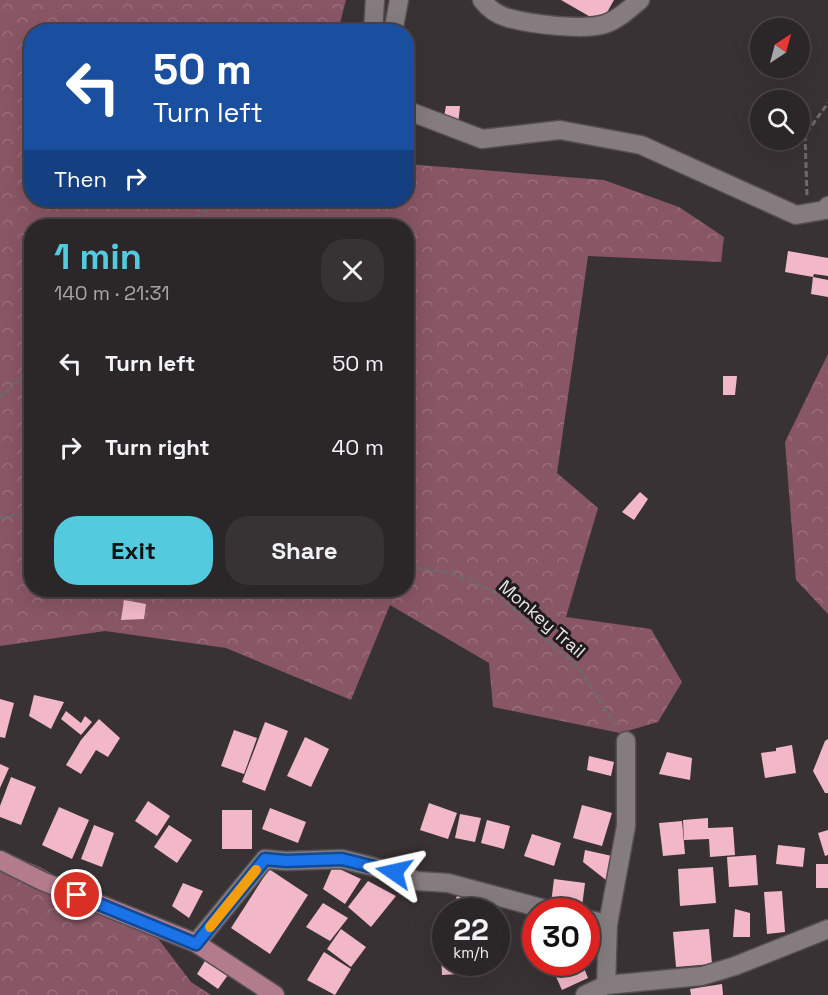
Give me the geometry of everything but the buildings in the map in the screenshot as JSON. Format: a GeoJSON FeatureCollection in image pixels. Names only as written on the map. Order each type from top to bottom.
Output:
{"type":"FeatureCollection","features":[{"type":"Feature","properties":{"kind":"main road"},"geometry":{"type":"LineString","coordinates":[[0,860],[42,880],[196,944],[275,995]]}},
{"type":"Feature","properties":{"kind":"street"},"geometry":{"type":"LineString","coordinates":[[373,24],[375,0]]}},
{"type":"Feature","properties":{"kind":"street"},"geometry":{"type":"LineString","coordinates":[[394,24],[399,0]]}},
{"type":"Feature","properties":{"kind":"street"},"geometry":{"type":"LineString","coordinates":[[482,0],[495,12],[509,18],[577,28],[605,24],[640,0]]}},
{"type":"Feature","properties":{"kind":"street"},"geometry":{"type":"LineString","coordinates":[[414,113],[482,139],[560,130],[641,145],[796,215],[825,210],[828,206]]}},
{"type":"Feature","properties":{"kind":"street"},"geometry":{"type":"LineString","coordinates":[[606,985],[609,924],[626,826],[626,741]]}},
{"type":"Feature","properties":{"kind":"street"},"geometry":{"type":"LineString","coordinates":[[196,944],[265,859],[286,861],[342,859],[394,872],[417,881],[448,883],[522,903]]}},
{"type":"Feature","properties":{"kind":"street"},"geometry":{"type":"LineString","coordinates":[[600,922],[609,924]]}},
{"type":"Feature","properties":{"kind":"street"},"geometry":{"type":"LineString","coordinates":[[585,995],[606,985],[702,976],[735,966],[828,928]]}},
{"type":"Feature","properties":{"kind":"path"},"geometry":{"type":"LineString","coordinates":[[796,215],[808,193],[805,135],[828,103]]}},
{"type":"Feature","properties":{"kind":"path"},"geometry":{"type":"LineString","coordinates":[[192,219],[211,207]]}},
{"type":"Feature","properties":{"kind":"path"},"geometry":{"type":"LineString","coordinates":[[0,397],[24,376]]}},
{"type":"Feature","properties":{"kind":"path"},"geometry":{"type":"LineString","coordinates":[[0,519],[24,515]]}},
{"type":"Feature","properties":{"kind":"path","name":"Monkey Trail"},"geometry":{"type":"LineString","coordinates":[[414,567],[451,573],[497,593],[579,668],[626,741]]}},
{"type":"Feature","properties":{"kind":"green space"},"geometry":{"type":"Polygon","coordinates":[[[0,0],[346,0],[340,24],[24,24],[24,207],[414,207],[414,165],[604,180],[679,207],[724,237],[721,262],[588,256],[557,473],[598,508],[566,617],[651,629],[682,682],[658,722],[620,733],[493,707],[489,663],[390,605],[351,700],[226,648],[105,631],[0,646],[0,0]]]}},
{"type":"Feature","properties":{"kind":"green space"},"geometry":{"type":"Polygon","coordinates":[[[828,354],[828,614],[796,580],[785,442],[828,354]]]}},
{"type":"Feature","properties":{"kind":"green space"},"geometry":{"type":"Polygon","coordinates":[[[0,850],[40,867],[150,928],[191,982],[211,995],[0,995],[0,850]]]}},
{"type":"Feature","properties":{"kind":"slow traffic"},"geometry":{"type":"LineString","coordinates":[[210,927],[256,870]]}},
{"type":"Feature","properties":{"kind":"route"},"geometry":{"type":"LineString","coordinates":[[77,895],[196,944],[265,859],[286,861],[342,859],[394,872]]}}]}
